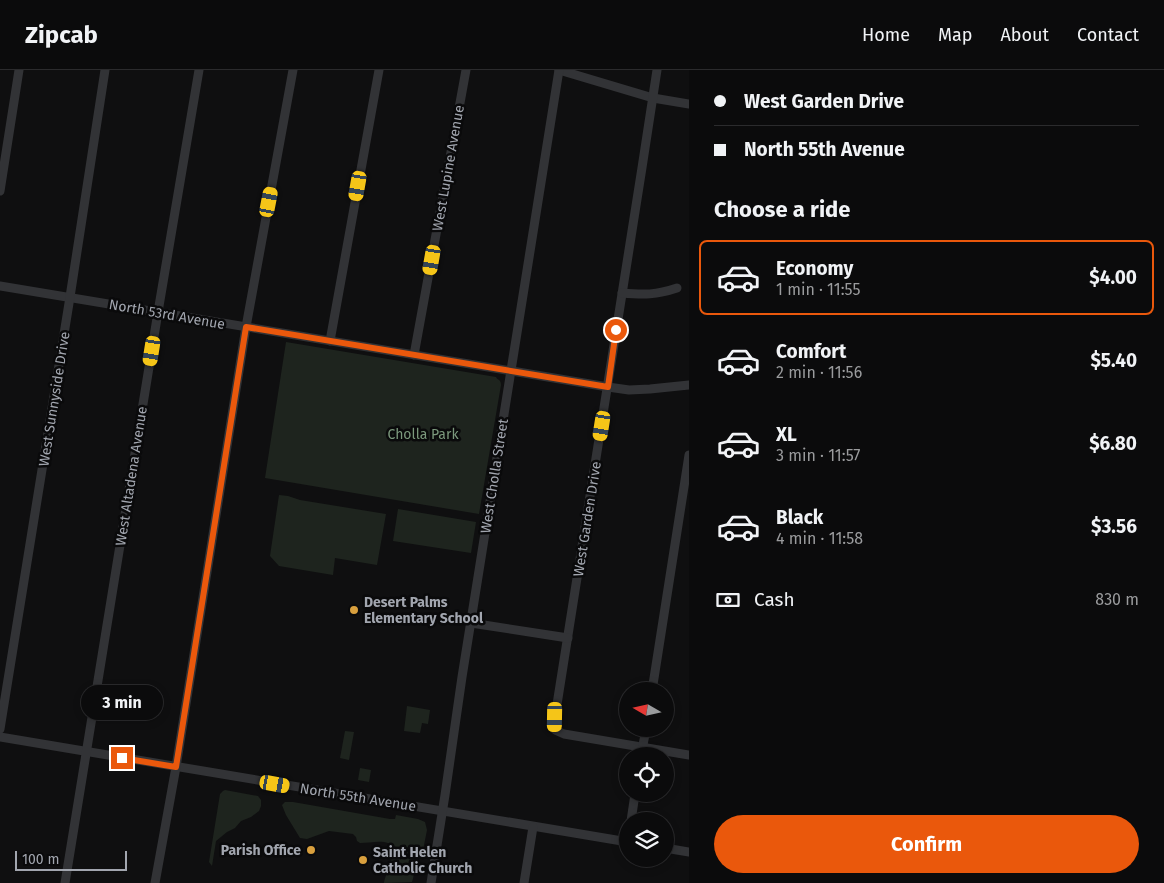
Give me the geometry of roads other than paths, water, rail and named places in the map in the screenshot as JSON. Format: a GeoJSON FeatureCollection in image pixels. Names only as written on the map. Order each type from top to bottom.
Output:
{"type":"FeatureCollection","features":[{"type":"Feature","properties":{"kind":"street"},"geometry":{"type":"LineString","coordinates":[[0,191],[4,142],[19,70]]}},
{"type":"Feature","properties":{"kind":"street","name":"West Sunnyside Drive"},"geometry":{"type":"LineString","coordinates":[[0,728],[105,70]]}},
{"type":"Feature","properties":{"kind":"street","name":"West Altadena Avenue"},"geometry":{"type":"LineString","coordinates":[[65,883],[199,70]]}},
{"type":"Feature","properties":{"kind":"street"},"geometry":{"type":"LineString","coordinates":[[155,883],[176,767],[246,327],[293,70]]}},
{"type":"Feature","properties":{"kind":"street"},"geometry":{"type":"LineString","coordinates":[[330,341],[379,70]]}},
{"type":"Feature","properties":{"kind":"street","name":"West Lupine Avenue"},"geometry":{"type":"LineString","coordinates":[[414,355],[466,70]]}},
{"type":"Feature","properties":{"kind":"street"},"geometry":{"type":"LineString","coordinates":[[559,70],[653,98],[689,104]]}},
{"type":"Feature","properties":{"kind":"street","name":"West Cholla Street"},"geometry":{"type":"LineString","coordinates":[[431,883],[559,70]]}},
{"type":"Feature","properties":{"kind":"street","name":"West Garden Drive"},"geometry":{"type":"LineString","coordinates":[[620,747],[564,734],[555,730],[555,717],[657,70]]}},
{"type":"Feature","properties":{"kind":"street","name":"North 53rd Avenue"},"geometry":{"type":"LineString","coordinates":[[0,286],[629,390],[689,384]]}},
{"type":"Feature","properties":{"kind":"street"},"geometry":{"type":"LineString","coordinates":[[622,292],[654,294],[677,288]]}},
{"type":"Feature","properties":{"kind":"street"},"geometry":{"type":"LineString","coordinates":[[654,682],[687,487],[689,455]]}},
{"type":"Feature","properties":{"kind":"street"},"geometry":{"type":"LineString","coordinates":[[471,623],[568,638]]}},
{"type":"Feature","properties":{"kind":"street","name":"North 55th Avenue"},"geometry":{"type":"LineString","coordinates":[[0,737],[619,841]]}},
{"type":"Feature","properties":{"kind":"street"},"geometry":{"type":"LineString","coordinates":[[674,754],[689,755]]}},
{"type":"Feature","properties":{"kind":"street"},"geometry":{"type":"LineString","coordinates":[[524,883],[533,827]]}},
{"type":"Feature","properties":{"kind":"street"},"geometry":{"type":"LineString","coordinates":[[674,850],[689,852]]}},
{"type":"Feature","properties":{"kind":"place","name":"Desert Palms Elementary School"},"geometry":{"type":"Point","coordinates":[354,610]}},
{"type":"Feature","properties":{"kind":"place","name":"Parish Office"},"geometry":{"type":"Point","coordinates":[311,850]}},
{"type":"Feature","properties":{"kind":"place","name":"Saint Helen Catholic Church"},"geometry":{"type":"Point","coordinates":[363,860]}},
{"type":"Feature","properties":{"kind":"park label","name":"Cholla Park"},"geometry":{"type":"Point","coordinates":[423,434]}}]}
